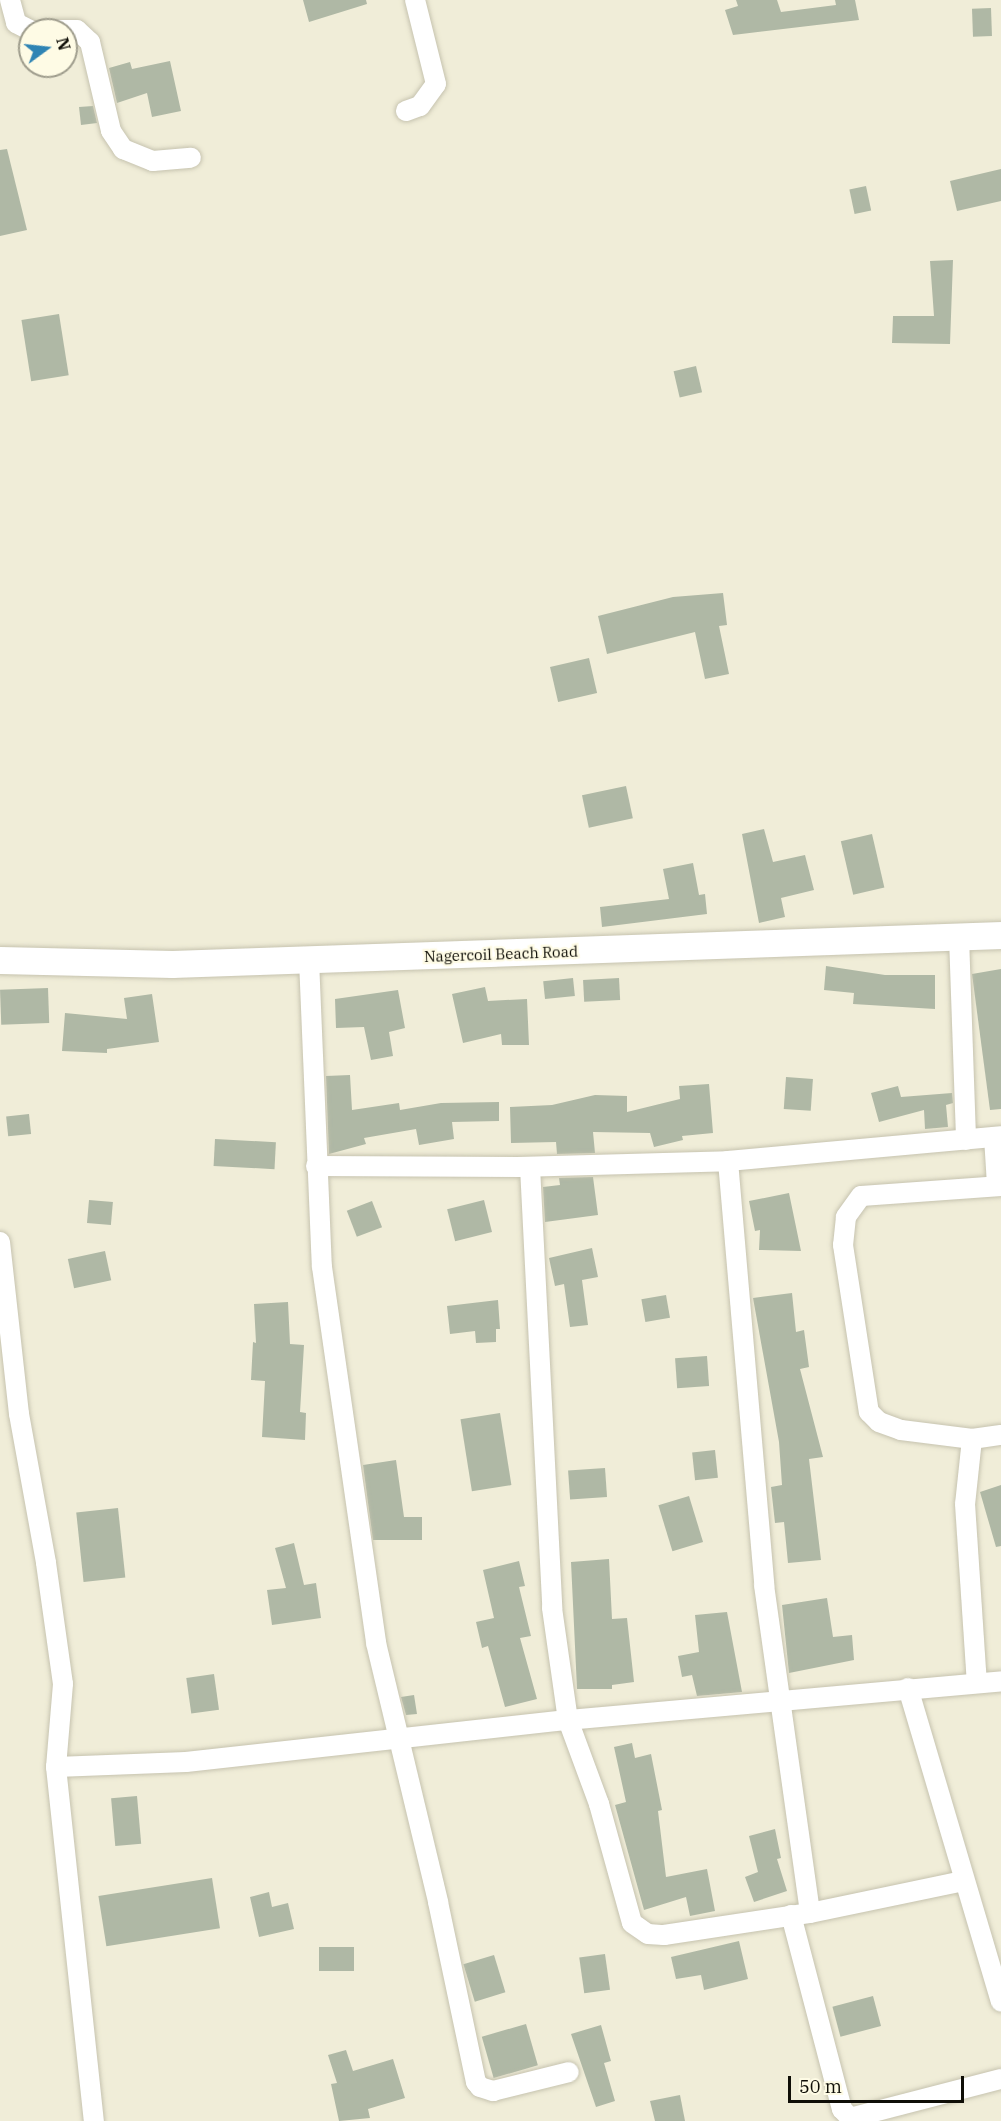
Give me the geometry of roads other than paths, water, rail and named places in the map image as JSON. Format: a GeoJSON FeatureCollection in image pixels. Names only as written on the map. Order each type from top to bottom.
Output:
{"type":"FeatureCollection","features":[{"type":"Feature","properties":{"kind":"main road","name":"Nagercoil Beach Road"},"geometry":{"type":"LineString","coordinates":[[0,960],[172,964],[1001,935]]}},
{"type":"Feature","properties":{"kind":"street"},"geometry":{"type":"LineString","coordinates":[[10,0],[18,24]]}},
{"type":"Feature","properties":{"kind":"street"},"geometry":{"type":"LineString","coordinates":[[406,111],[420,106],[436,84],[415,0]]}},
{"type":"Feature","properties":{"kind":"street"},"geometry":{"type":"LineString","coordinates":[[78,31],[90,42],[111,131],[123,149],[153,161],[191,158]]}},
{"type":"Feature","properties":{"kind":"street"},"geometry":{"type":"LineString","coordinates":[[959,937],[966,1140]]}},
{"type":"Feature","properties":{"kind":"street"},"geometry":{"type":"LineString","coordinates":[[309,960],[322,1267],[374,1632],[478,2085],[493,2091],[569,2072]]}},
{"type":"Feature","properties":{"kind":"street"},"geometry":{"type":"LineString","coordinates":[[316,1166],[530,1167],[728,1161],[998,1137],[999,1186],[861,1196],[846,1217],[843,1245],[869,1412],[879,1422],[901,1430],[972,1439],[1001,1435]]}},
{"type":"Feature","properties":{"kind":"street"},"geometry":{"type":"LineString","coordinates":[[728,1161],[778,1701],[801,1913],[842,2109],[850,2118],[864,2118],[1001,2079]]}},
{"type":"Feature","properties":{"kind":"street"},"geometry":{"type":"LineString","coordinates":[[530,1167],[552,1608],[568,1720],[599,1804],[628,1913],[638,1929],[664,1935],[801,1913],[963,1881]]}},
{"type":"Feature","properties":{"kind":"street"},"geometry":{"type":"LineString","coordinates":[[0,1242],[19,1414],[46,1563],[63,1684],[56,1767],[94,2121]]}},
{"type":"Feature","properties":{"kind":"street"},"geometry":{"type":"LineString","coordinates":[[972,1439],[965,1504],[977,1683]]}},
{"type":"Feature","properties":{"kind":"street"},"geometry":{"type":"LineString","coordinates":[[56,1767],[186,1762],[568,1720],[1001,1681]]}},
{"type":"Feature","properties":{"kind":"street"},"geometry":{"type":"LineString","coordinates":[[908,1688],[963,1881],[1001,2001]]}}]}
